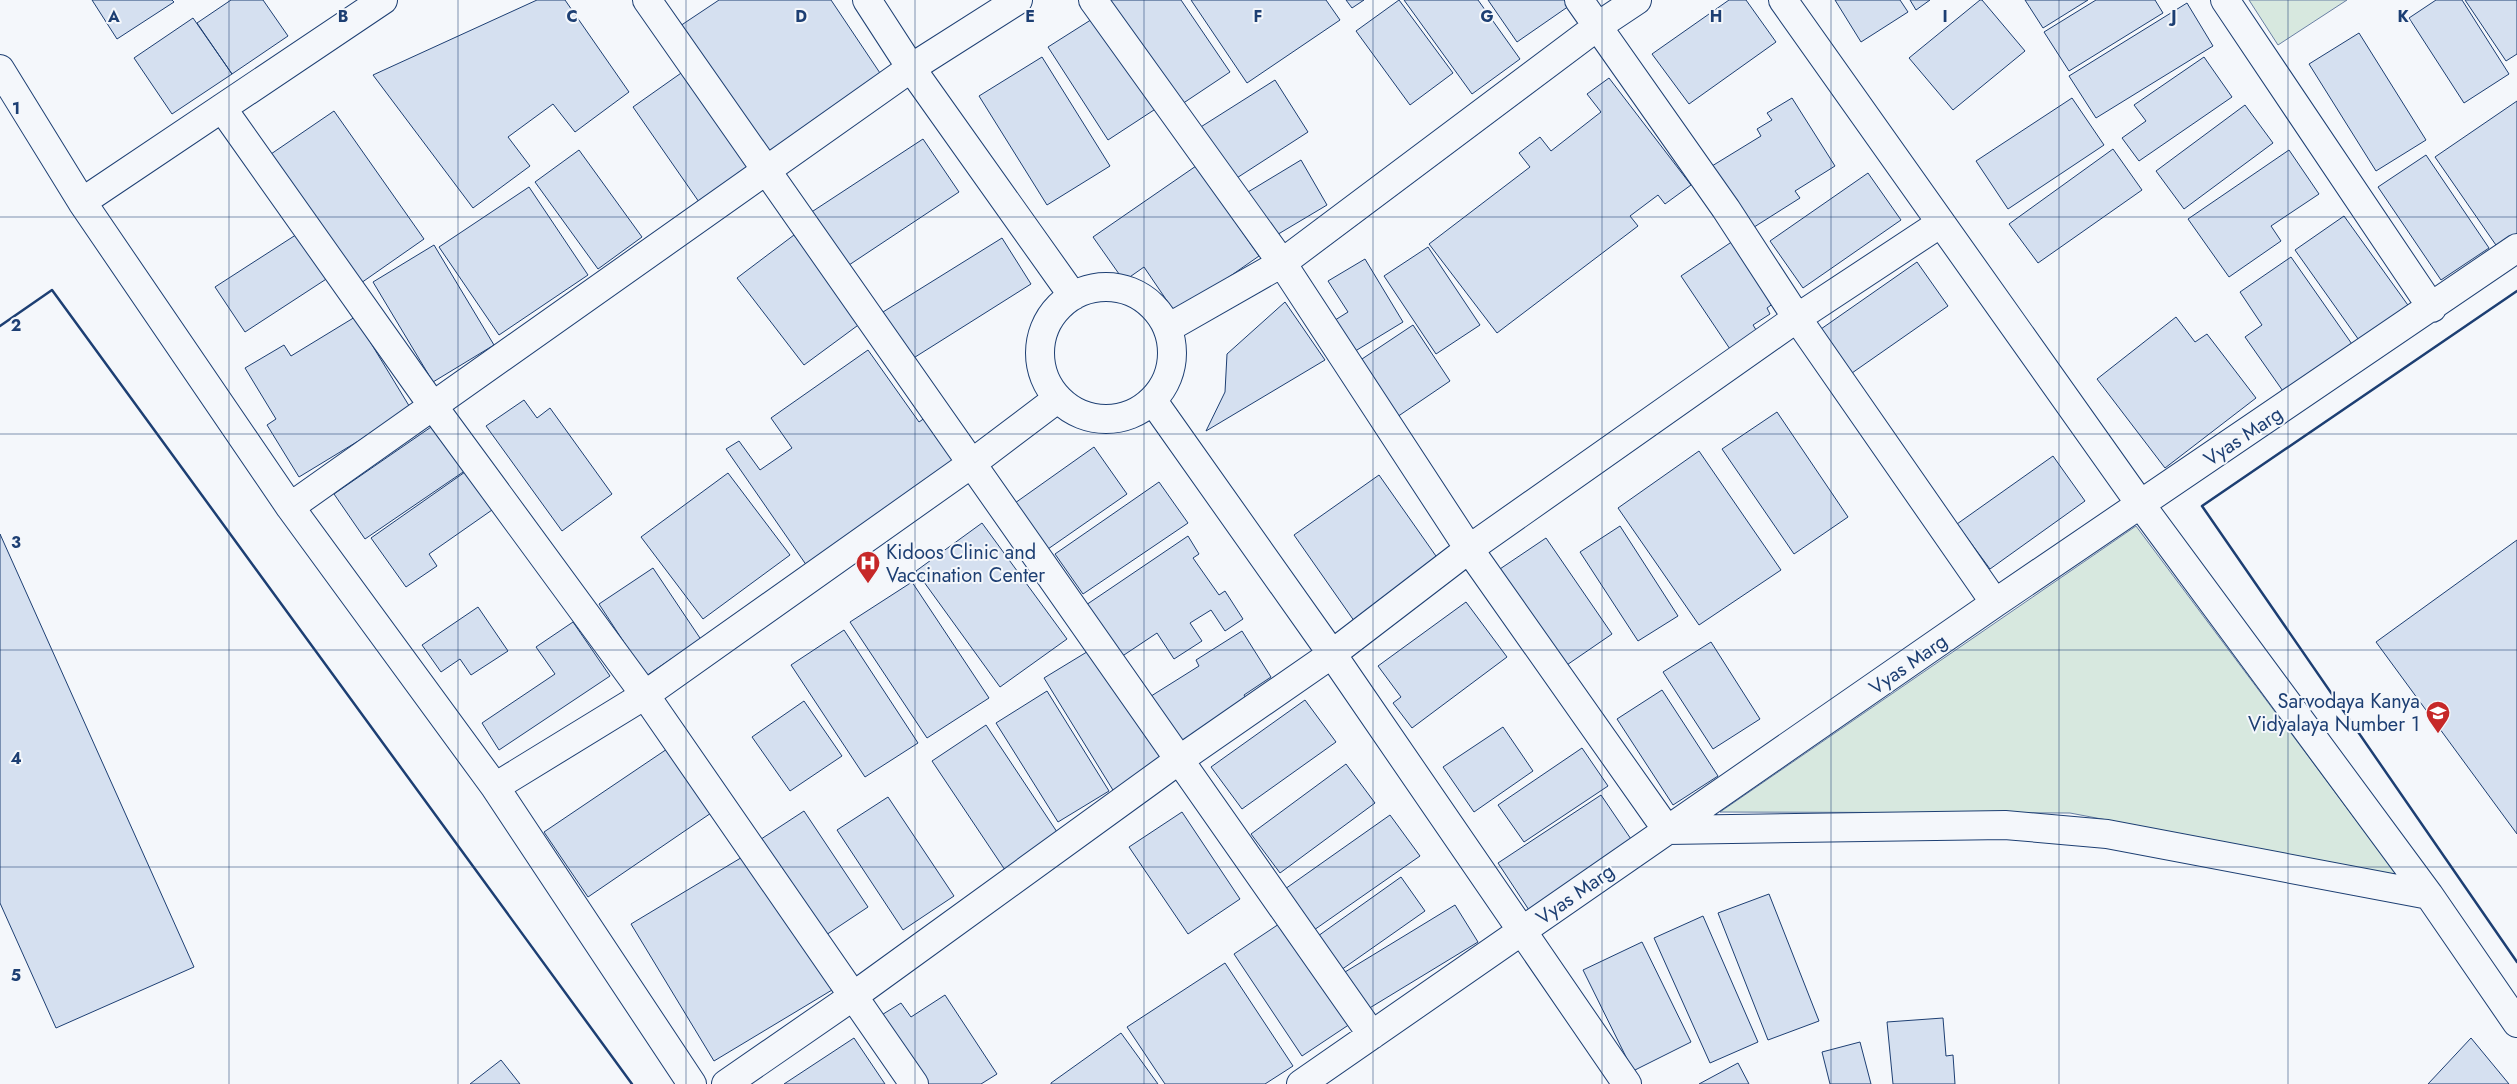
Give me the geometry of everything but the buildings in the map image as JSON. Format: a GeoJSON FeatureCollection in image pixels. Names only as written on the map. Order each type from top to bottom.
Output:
{"type":"FeatureCollection","features":[{"type":"Feature","properties":{"kind":"street"},"geometry":{"type":"LineString","coordinates":[[82,202],[383,0]]}},
{"type":"Feature","properties":{"kind":"street"},"geometry":{"type":"LineString","coordinates":[[647,0],[1372,1035]]}},
{"type":"Feature","properties":{"kind":"street"},"geometry":{"type":"LineString","coordinates":[[867,0],[911,68],[1073,296]]}},
{"type":"Feature","properties":{"kind":"street"},"geometry":{"type":"LineString","coordinates":[[290,506],[911,68],[1018,0]]}},
{"type":"Feature","properties":{"kind":"street"},"geometry":{"type":"LineString","coordinates":[[1093,0],[1282,263],[1469,550],[1667,830],[2014,826],[2107,834],[2429,895]]}},
{"type":"Feature","properties":{"kind":"street"},"geometry":{"type":"LineString","coordinates":[[1579,0],[1726,209],[1798,318],[1995,603]]}},
{"type":"Feature","properties":{"kind":"street"},"geometry":{"type":"LineString","coordinates":[[1168,328],[1282,263],[1598,26],[1637,0]]}},
{"type":"Feature","properties":{"kind":"street"},"geometry":{"type":"LineString","coordinates":[[1783,0],[2141,504],[2429,895],[2517,1023]]}},
{"type":"Feature","properties":{"kind":"street"},"geometry":{"type":"LineString","coordinates":[[2225,0],[2432,308]]}},
{"type":"Feature","properties":{"kind":"street"},"geometry":{"type":"LineString","coordinates":[[0,70],[82,202],[290,506],[495,787],[692,1084]]}},
{"type":"Feature","properties":{"kind":"street"},"geometry":{"type":"LineString","coordinates":[[222,108],[433,406],[645,694],[852,997],[914,1084]]}},
{"type":"Feature","properties":{"kind":"street"},"geometry":{"type":"LineString","coordinates":[[726,1084],[852,997],[1179,760],[1332,654],[1469,550],[1798,318],[1941,223]]}},
{"type":"Feature","properties":{"kind":"street","name":"Vyas Marg"},"geometry":{"type":"LineString","coordinates":[[1305,1083],[1995,603],[2432,308],[2517,248]]}},
{"type":"Feature","properties":{"kind":"street"},"geometry":{"type":"LineString","coordinates":[[1094,288],[1116,288],[1138,295],[1156,309],[1168,328],[1173,347],[1172,367],[1165,386],[1153,401],[1122,418],[1087,417],[1057,399],[1044,379],[1040,355],[1043,332],[1054,311],[1073,296],[1094,288]]}},
{"type":"Feature","properties":{"kind":"street"},"geometry":{"type":"LineString","coordinates":[[495,787],[645,694],[971,464],[1057,399]]}},
{"type":"Feature","properties":{"kind":"street"},"geometry":{"type":"LineString","coordinates":[[1153,401],[1332,654],[1627,1084]]}},
{"type":"Feature","properties":{"kind":"shaded area"},"geometry":{"type":"Polygon","coordinates":[[[2249,0],[2347,0],[2278,45],[2249,0]]]}},
{"type":"Feature","properties":{"kind":"shaded area"},"geometry":{"type":"Polygon","coordinates":[[[2136,526],[2397,875],[2070,813],[1720,812],[2136,526]]]}},
{"type":"Feature","properties":{"kind":"wall"},"geometry":{"type":"LineString","coordinates":[[0,326],[52,290],[632,1084]]}},
{"type":"Feature","properties":{"kind":"wall"},"geometry":{"type":"LineString","coordinates":[[2517,291],[2202,506],[2517,962]]}},
{"type":"Feature","properties":{"kind":"place","name":"Kidoos Clinic and Vaccination Center"},"geometry":{"type":"Point","coordinates":[868,584]}},
{"type":"Feature","properties":{"kind":"place","name":"Sarvodaya Kanya Vidyalaya Number 1"},"geometry":{"type":"Point","coordinates":[2438,734]}}]}
